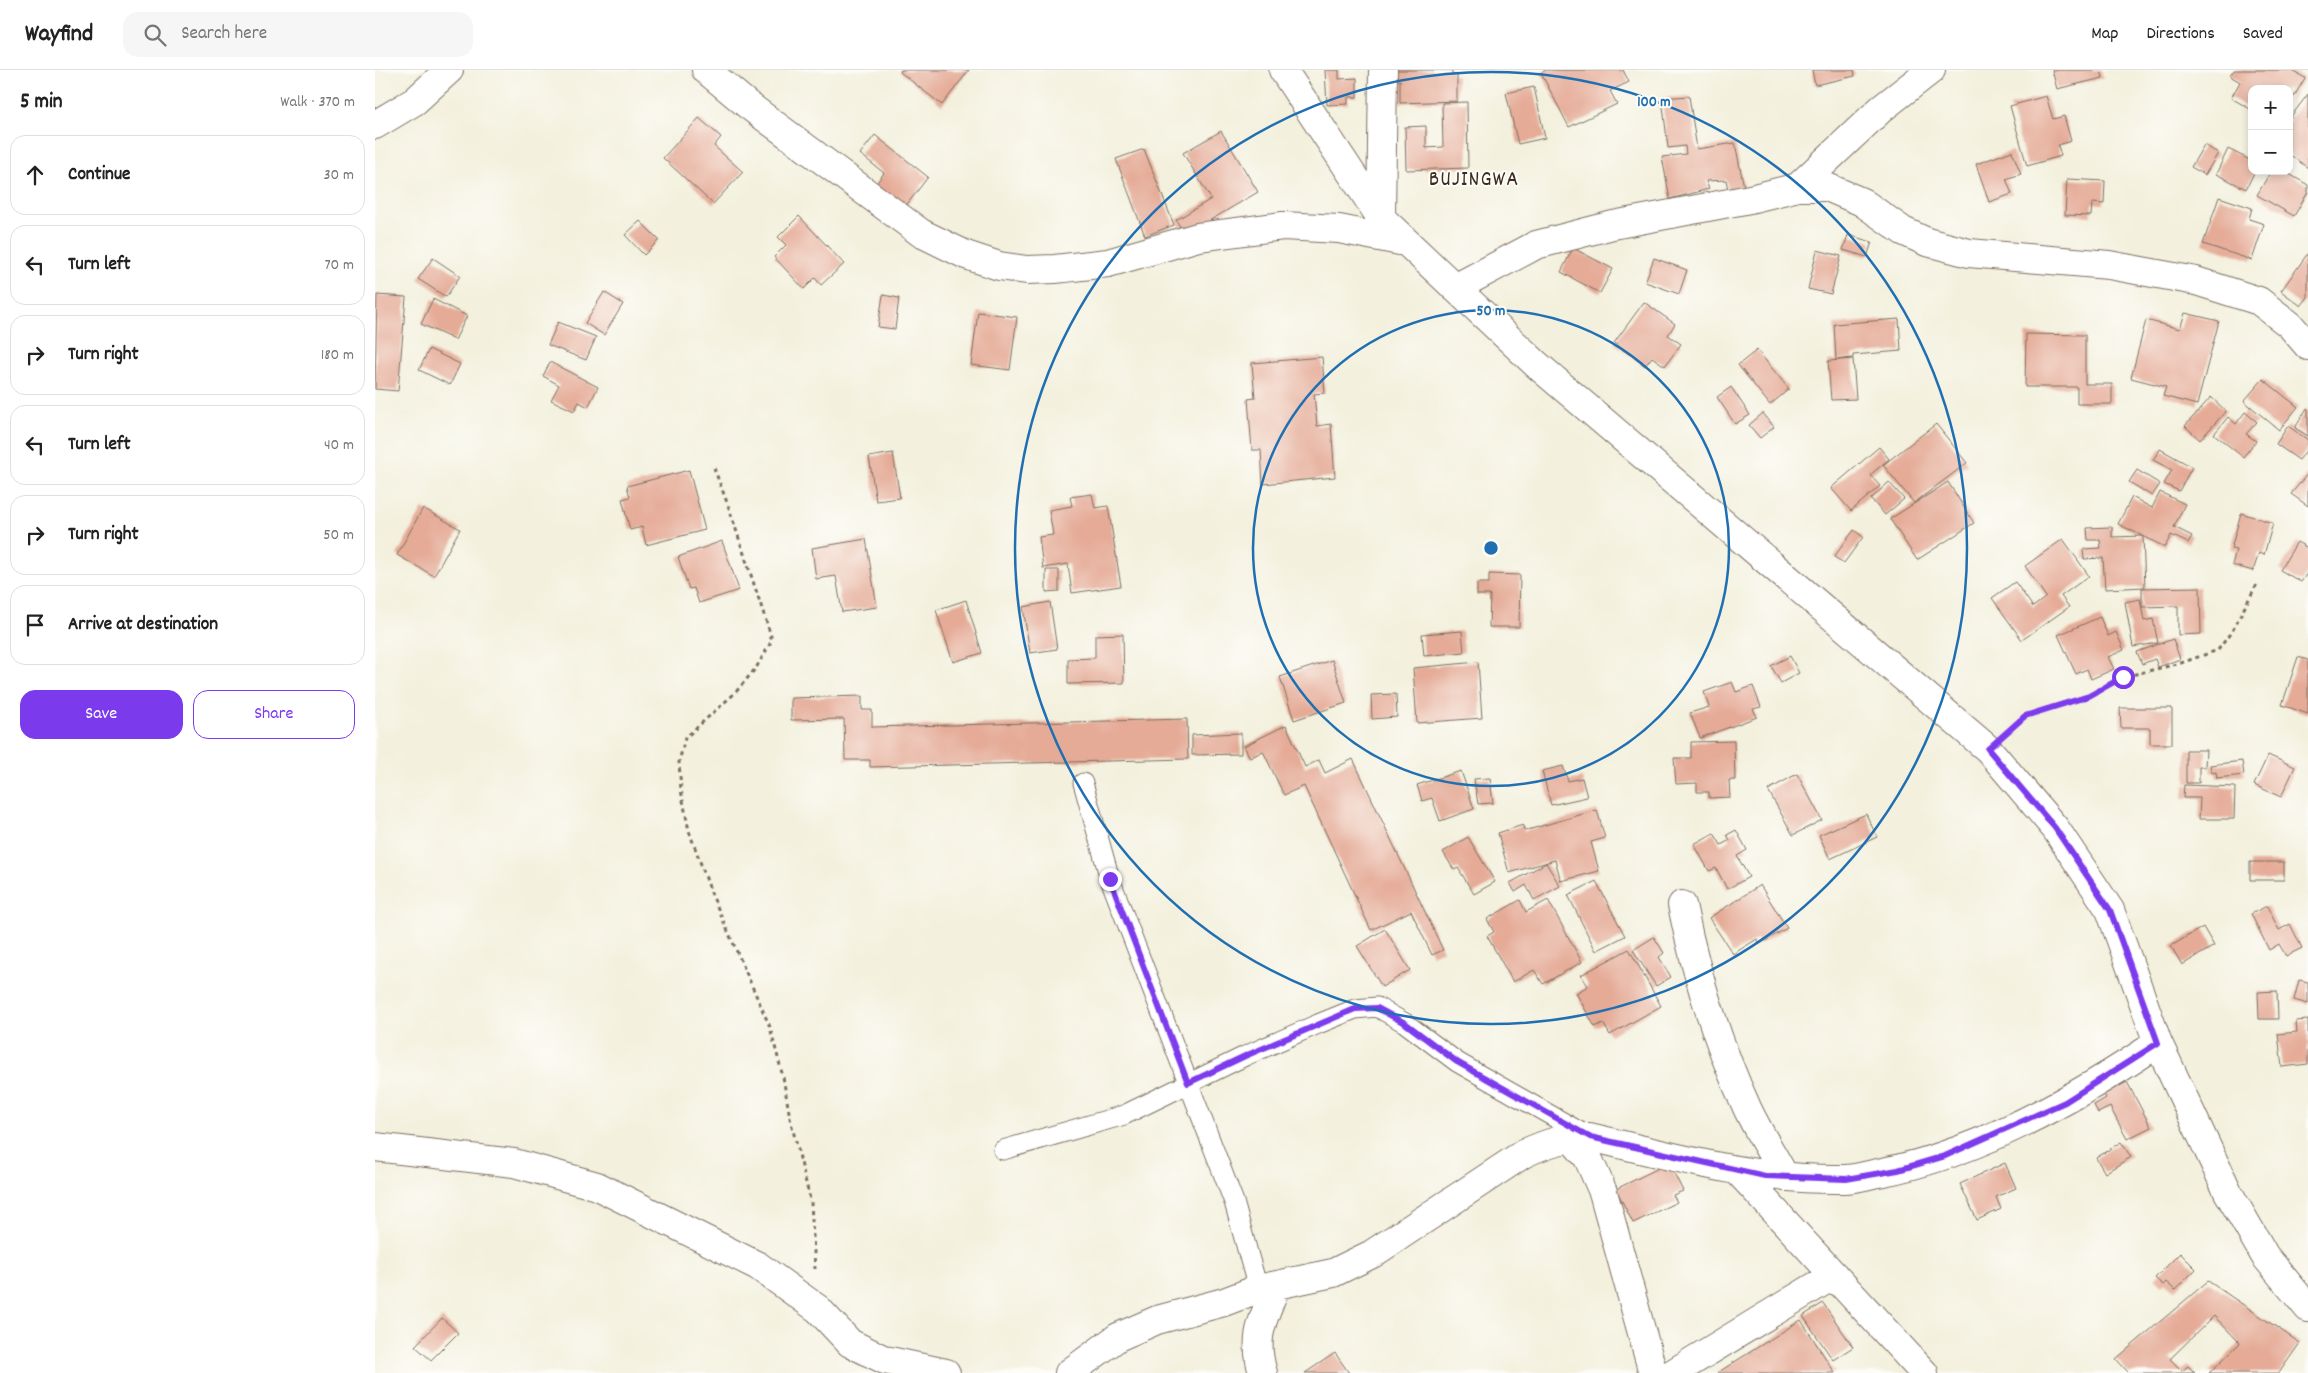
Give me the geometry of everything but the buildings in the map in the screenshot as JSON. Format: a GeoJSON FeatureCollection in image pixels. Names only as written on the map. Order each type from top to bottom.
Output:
{"type":"FeatureCollection","features":[{"type":"Feature","properties":{"kind":"street"},"geometry":{"type":"LineString","coordinates":[[375,125],[415,100],[449,70]]}},
{"type":"Feature","properties":{"kind":"street"},"geometry":{"type":"LineString","coordinates":[[706,70],[747,105],[921,233],[965,255],[999,266],[1027,270],[1046,270],[1099,264],[1198,237],[1283,226],[1339,229],[1405,242]]}},
{"type":"Feature","properties":{"kind":"street"},"geometry":{"type":"LineString","coordinates":[[1283,70],[1381,218],[1405,242],[1536,364],[1988,749],[2055,828],[2110,910],[2158,1043],[2229,1192],[2265,1256],[2308,1308]]}},
{"type":"Feature","properties":{"kind":"street"},"geometry":{"type":"LineString","coordinates":[[1381,218],[1383,70]]}},
{"type":"Feature","properties":{"kind":"street"},"geometry":{"type":"LineString","coordinates":[[1798,187],[1881,109],[1931,70]]}},
{"type":"Feature","properties":{"kind":"street"},"geometry":{"type":"LineString","coordinates":[[1455,288],[1536,245],[1613,225],[1750,199],[1798,187],[1827,187],[1862,202],[1903,231],[1927,242],[1969,253],[2109,265],[2196,281],[2259,302],[2290,325],[2308,346]]}},
{"type":"Feature","properties":{"kind":"street"},"geometry":{"type":"LineString","coordinates":[[1682,905],[1693,955],[1720,1041],[1748,1110],[1785,1177]]}},
{"type":"Feature","properties":{"kind":"street"},"geometry":{"type":"LineString","coordinates":[[1069,1373],[1118,1337],[1157,1320],[1267,1288],[1333,1273],[1372,1254],[1523,1154],[1547,1142],[1580,1137],[1765,1176],[1846,1179],[1898,1170],[1945,1156],[2065,1102],[2158,1043]]}},
{"type":"Feature","properties":{"kind":"street"},"geometry":{"type":"LineString","coordinates":[[1580,1137],[1603,1192],[1653,1373]]}},
{"type":"Feature","properties":{"kind":"street"},"geometry":{"type":"LineString","coordinates":[[375,1147],[422,1154],[514,1163],[597,1186],[758,1266],[818,1309],[850,1343],[885,1360],[946,1373]]}},
{"type":"Feature","properties":{"kind":"street"},"geometry":{"type":"LineString","coordinates":[[1737,1170],[1924,1373]]}},
{"type":"Feature","properties":{"kind":"street"},"geometry":{"type":"LineString","coordinates":[[1673,1373],[1834,1275]]}},
{"type":"Feature","properties":{"kind":"street"},"geometry":{"type":"LineString","coordinates":[[1263,1373],[1258,1356],[1257,1338],[1267,1288]]}},
{"type":"Feature","properties":{"kind":"lane"},"geometry":{"type":"LineString","coordinates":[[1083,783],[1110,879],[1267,1288]]}},
{"type":"Feature","properties":{"kind":"lane"},"geometry":{"type":"LineString","coordinates":[[1003,1150],[1124,1115],[1245,1056],[1355,1009],[1377,1008],[1405,1023],[1457,1062],[1580,1137]]}},
{"type":"Feature","properties":{"kind":"path"},"geometry":{"type":"LineString","coordinates":[[714,468],[729,505],[771,636],[770,644],[756,668],[735,693],[685,738],[679,762],[681,790],[689,831],[712,895],[770,1027],[811,1203],[818,1309]]}},
{"type":"Feature","properties":{"kind":"path"},"geometry":{"type":"LineString","coordinates":[[1988,749],[2025,716],[2089,696],[2123,677],[2189,661],[2218,650],[2232,631],[2257,582]]}},
{"type":"Feature","properties":{"kind":"district","name":"BUJINGWA"},"geometry":{"type":"Point","coordinates":[1474,180]}},
{"type":"Feature","properties":{"kind":"route"},"geometry":{"type":"LineString","coordinates":[[1110,879],[1147,971],[1188,1083],[1245,1056],[1355,1009],[1377,1008],[1405,1023],[1457,1062],[1590,1137],[1765,1176],[1846,1179],[1898,1170],[1945,1156],[2065,1102],[2158,1043],[2110,910],[2055,828],[1988,749],[2025,716],[2089,696],[2123,677]]}}]}
